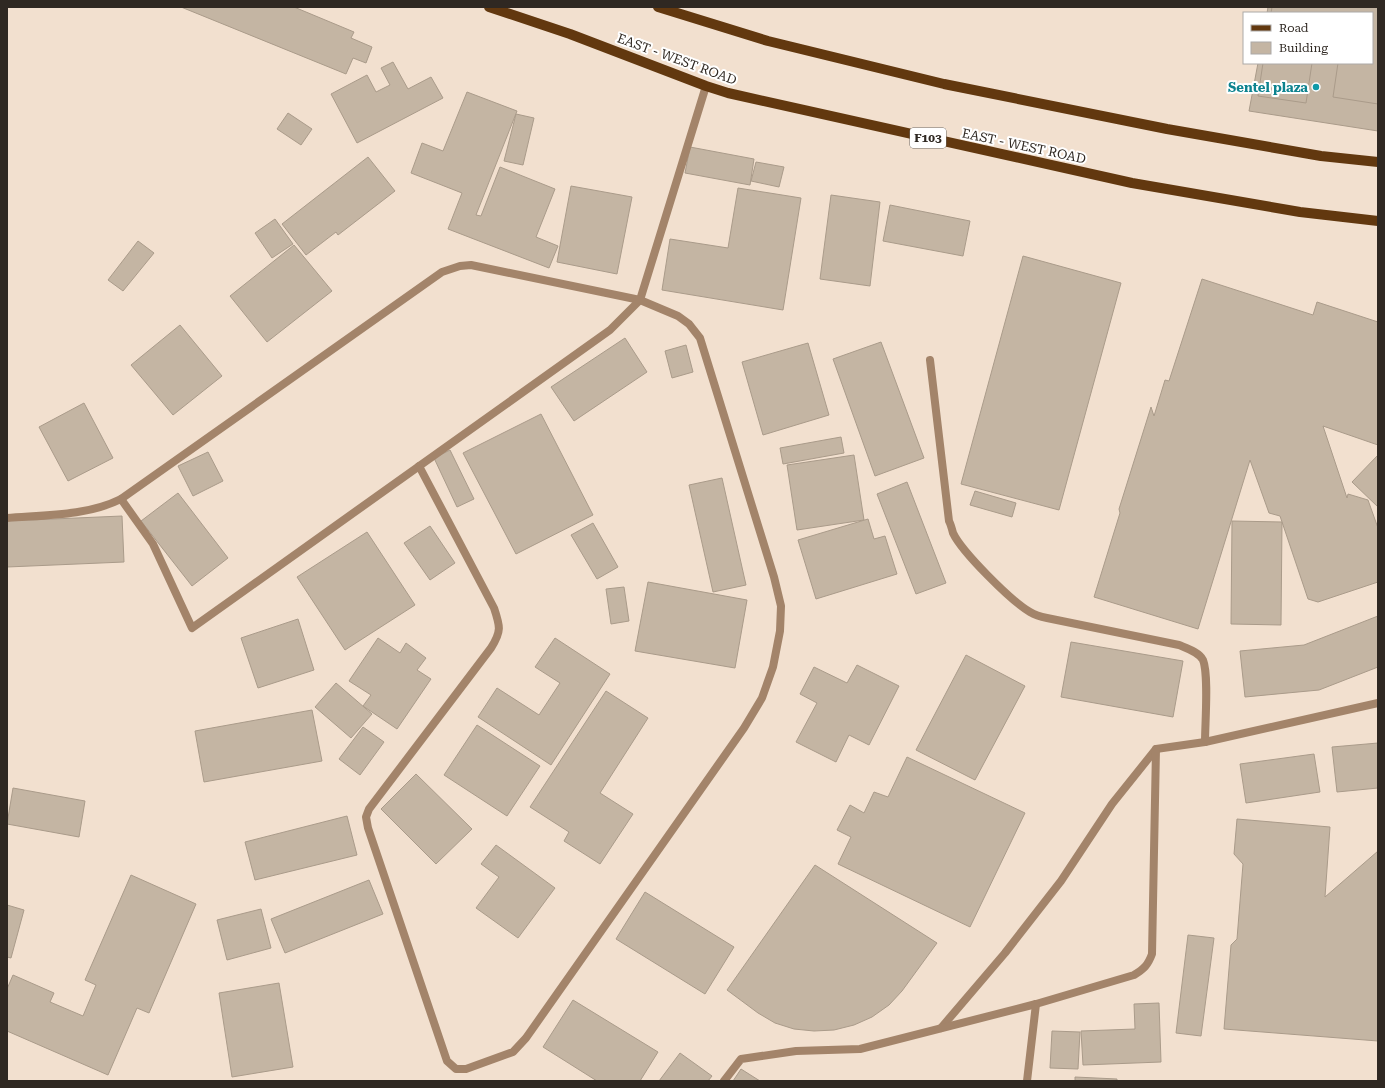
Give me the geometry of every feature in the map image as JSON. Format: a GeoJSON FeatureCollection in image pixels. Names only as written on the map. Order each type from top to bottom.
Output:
{"type":"FeatureCollection","features":[{"type":"Feature","properties":{"kind":"main road","name":"EAST - WEST ROAD"},"geometry":{"type":"LineString","coordinates":[[490,7],[570,34],[706,86],[728,92],[904,133],[1132,183],[1300,212],[1378,221]]}},
{"type":"Feature","properties":{"kind":"main road"},"geometry":{"type":"LineString","coordinates":[[658,7],[768,41],[944,84],[1190,133],[1321,156],[1378,162]]}},
{"type":"Feature","properties":{"kind":"lane"},"geometry":{"type":"LineString","coordinates":[[121,499],[153,544],[192,628],[610,330],[640,300],[706,86]]}},
{"type":"Feature","properties":{"kind":"lane"},"geometry":{"type":"LineString","coordinates":[[7,518],[87,511],[108,506],[121,499],[442,272],[460,266],[471,265],[640,300],[678,316],[689,324],[700,338],[774,577],[781,606],[780,631],[773,667],[762,698],[744,728],[526,1038],[513,1052],[466,1069],[456,1069],[447,1061],[368,828],[366,817],[369,809],[491,648],[499,635],[498,622],[494,608],[419,466]]}},
{"type":"Feature","properties":{"kind":"lane"},"geometry":{"type":"LineString","coordinates":[[930,360],[949,521],[953,533],[959,542],[1005,592],[1031,613],[1047,618],[1179,645],[1194,652],[1202,659],[1206,672],[1205,742]]}},
{"type":"Feature","properties":{"kind":"lane"},"geometry":{"type":"LineString","coordinates":[[940,1028],[1004,953],[1056,887],[1112,804],[1156,749],[1205,742],[1378,703]]}},
{"type":"Feature","properties":{"kind":"lane"},"geometry":{"type":"LineString","coordinates":[[724,1081],[742,1059],[796,1051],[860,1049],[1036,1004],[1134,975],[1143,969],[1148,963],[1152,954],[1156,749]]}},
{"type":"Feature","properties":{"kind":"lane"},"geometry":{"type":"LineString","coordinates":[[1027,1081],[1036,1004]]}},
{"type":"Feature","properties":{"kind":"building"},"geometry":{"type":"Polygon","coordinates":[[[181,7],[294,7],[354,32],[351,38],[372,47],[366,63],[353,58],[346,74],[181,7]]]}},
{"type":"Feature","properties":{"kind":"building","name":"Sentel plaza"},"geometry":{"type":"Polygon","coordinates":[[[1268,7],[1378,7],[1378,131],[1249,111],[1258,64],[1373,64],[1373,12],[1267,12],[1268,7]]]}},
{"type":"Feature","properties":{"kind":"building"},"geometry":{"type":"Polygon","coordinates":[[[1272,7],[1378,7],[1378,104],[1333,97],[1338,64],[1373,64],[1373,12],[1271,12],[1272,7]]]}},
{"type":"Feature","properties":{"kind":"building"},"geometry":{"type":"Polygon","coordinates":[[[393,62],[408,89],[431,77],[443,98],[357,143],[331,94],[367,75],[376,92],[390,85],[381,68],[393,62]]]}},
{"type":"Feature","properties":{"kind":"building"},"geometry":{"type":"Polygon","coordinates":[[[1263,64],[1312,64],[1306,103],[1258,96],[1263,64]]]}},
{"type":"Feature","properties":{"kind":"building"},"geometry":{"type":"Polygon","coordinates":[[[467,92],[517,111],[476,215],[481,216],[500,167],[555,189],[536,237],[558,246],[549,268],[448,229],[462,193],[411,173],[422,143],[443,151],[467,92]]]}},
{"type":"Feature","properties":{"kind":"building"},"geometry":{"type":"Polygon","coordinates":[[[288,113],[312,129],[301,145],[277,129],[288,113]]]}},
{"type":"Feature","properties":{"kind":"building"},"geometry":{"type":"Polygon","coordinates":[[[516,114],[534,118],[523,165],[504,161],[516,114]]]}},
{"type":"Feature","properties":{"kind":"building"},"geometry":{"type":"Polygon","coordinates":[[[690,147],[754,159],[750,185],[685,173],[690,147]]]}},
{"type":"Feature","properties":{"kind":"building"},"geometry":{"type":"Polygon","coordinates":[[[368,157],[395,191],[338,235],[336,232],[306,255],[282,224],[368,157]]]}},
{"type":"Feature","properties":{"kind":"building"},"geometry":{"type":"Polygon","coordinates":[[[756,162],[784,167],[779,187],[751,181],[756,162]]]}},
{"type":"Feature","properties":{"kind":"building"},"geometry":{"type":"Polygon","coordinates":[[[571,186],[632,197],[617,274],[557,262],[571,186]]]}},
{"type":"Feature","properties":{"kind":"building"},"geometry":{"type":"Polygon","coordinates":[[[738,188],[801,198],[783,310],[662,290],[670,239],[728,248],[738,188]]]}},
{"type":"Feature","properties":{"kind":"building"},"geometry":{"type":"Polygon","coordinates":[[[831,195],[880,202],[870,286],[820,279],[831,195]]]}},
{"type":"Feature","properties":{"kind":"building"},"geometry":{"type":"Polygon","coordinates":[[[890,205],[970,221],[963,256],[883,241],[890,205]]]}},
{"type":"Feature","properties":{"kind":"building"},"geometry":{"type":"Polygon","coordinates":[[[275,219],[293,244],[272,258],[255,233],[275,219]]]}},
{"type":"Feature","properties":{"kind":"building"},"geometry":{"type":"Polygon","coordinates":[[[138,241],[154,253],[123,291],[108,280],[138,241]]]}},
{"type":"Feature","properties":{"kind":"building"},"geometry":{"type":"Polygon","coordinates":[[[294,245],[332,291],[267,342],[230,296],[294,245]]]}},
{"type":"Feature","properties":{"kind":"building"},"geometry":{"type":"Polygon","coordinates":[[[1023,256],[1121,283],[1059,510],[961,484],[1023,256]]]}},
{"type":"Feature","properties":{"kind":"building"},"geometry":{"type":"Polygon","coordinates":[[[1202,279],[1313,315],[1317,302],[1378,322],[1378,445],[1323,426],[1347,498],[1348,494],[1368,500],[1378,528],[1378,582],[1318,602],[1308,599],[1280,516],[1269,513],[1250,460],[1198,629],[1094,597],[1120,513],[1119,509],[1151,407],[1154,416],[1165,380],[1169,381],[1202,279]]]}},
{"type":"Feature","properties":{"kind":"building"},"geometry":{"type":"Polygon","coordinates":[[[180,325],[222,376],[173,415],[131,365],[180,325]]]}},
{"type":"Feature","properties":{"kind":"building"},"geometry":{"type":"Polygon","coordinates":[[[625,338],[647,372],[574,421],[551,387],[625,338]]]}},
{"type":"Feature","properties":{"kind":"building"},"geometry":{"type":"Polygon","coordinates":[[[881,342],[924,458],[875,476],[833,359],[881,342]]]}},
{"type":"Feature","properties":{"kind":"building"},"geometry":{"type":"Polygon","coordinates":[[[808,343],[829,415],[763,435],[742,362],[808,343]]]}},
{"type":"Feature","properties":{"kind":"building"},"geometry":{"type":"Polygon","coordinates":[[[686,345],[693,372],[672,378],[665,351],[686,345]]]}},
{"type":"Feature","properties":{"kind":"building"},"geometry":{"type":"Polygon","coordinates":[[[84,403],[113,458],[68,481],[39,427],[84,403]]]}},
{"type":"Feature","properties":{"kind":"building"},"geometry":{"type":"Polygon","coordinates":[[[541,414],[593,515],[516,554],[463,453],[541,414]]]}},
{"type":"Feature","properties":{"kind":"building"},"geometry":{"type":"Polygon","coordinates":[[[841,437],[844,453],[783,464],[780,448],[841,437]]]}},
{"type":"Feature","properties":{"kind":"building"},"geometry":{"type":"Polygon","coordinates":[[[450,450],[474,499],[457,507],[434,458],[450,450]]]}},
{"type":"Feature","properties":{"kind":"building"},"geometry":{"type":"Polygon","coordinates":[[[208,452],[223,481],[193,496],[178,466],[208,452]]]}},
{"type":"Feature","properties":{"kind":"building"},"geometry":{"type":"Polygon","coordinates":[[[854,455],[864,520],[797,530],[787,465],[854,455]]]}},
{"type":"Feature","properties":{"kind":"building"},"geometry":{"type":"Polygon","coordinates":[[[1378,455],[1378,507],[1352,482],[1378,455]]]}},
{"type":"Feature","properties":{"kind":"building"},"geometry":{"type":"Polygon","coordinates":[[[722,478],[746,585],[713,592],[689,485],[722,478]]]}},
{"type":"Feature","properties":{"kind":"building"},"geometry":{"type":"Polygon","coordinates":[[[907,482],[946,583],[916,594],[877,494],[907,482]]]}},
{"type":"Feature","properties":{"kind":"building"},"geometry":{"type":"Polygon","coordinates":[[[975,491],[1016,503],[1012,517],[970,505],[975,491]]]}},
{"type":"Feature","properties":{"kind":"building"},"geometry":{"type":"Polygon","coordinates":[[[178,493],[228,558],[192,586],[141,521],[178,493]]]}},
{"type":"Feature","properties":{"kind":"building"},"geometry":{"type":"Polygon","coordinates":[[[122,516],[124,562],[7,567],[7,521],[122,516]]]}},
{"type":"Feature","properties":{"kind":"building"},"geometry":{"type":"Polygon","coordinates":[[[868,519],[874,539],[885,536],[897,574],[816,599],[798,540],[868,519]]]}},
{"type":"Feature","properties":{"kind":"building"},"geometry":{"type":"Polygon","coordinates":[[[1232,521],[1282,522],[1281,625],[1231,624],[1232,521]]]}},
{"type":"Feature","properties":{"kind":"building"},"geometry":{"type":"Polygon","coordinates":[[[593,523],[618,567],[597,579],[571,535],[593,523]]]}},
{"type":"Feature","properties":{"kind":"building"},"geometry":{"type":"Polygon","coordinates":[[[430,526],[455,563],[430,580],[404,543],[430,526]]]}},
{"type":"Feature","properties":{"kind":"building"},"geometry":{"type":"Polygon","coordinates":[[[367,532],[415,605],[345,650],[297,577],[367,532]]]}},
{"type":"Feature","properties":{"kind":"building"},"geometry":{"type":"Polygon","coordinates":[[[648,582],[747,600],[735,668],[635,651],[648,582]]]}},
{"type":"Feature","properties":{"kind":"building"},"geometry":{"type":"Polygon","coordinates":[[[624,587],[629,621],[611,624],[606,589],[624,587]]]}},
{"type":"Feature","properties":{"kind":"building"},"geometry":{"type":"Polygon","coordinates":[[[1378,616],[1378,667],[1319,690],[1245,697],[1240,651],[1304,645],[1378,616]]]}},
{"type":"Feature","properties":{"kind":"building"},"geometry":{"type":"Polygon","coordinates":[[[298,619],[314,670],[258,688],[241,638],[298,619]]]}},
{"type":"Feature","properties":{"kind":"building"},"geometry":{"type":"Polygon","coordinates":[[[378,638],[400,653],[406,643],[426,658],[417,670],[431,679],[397,729],[363,706],[371,695],[349,681],[378,638]]]}},
{"type":"Feature","properties":{"kind":"building"},"geometry":{"type":"Polygon","coordinates":[[[555,638],[610,674],[551,765],[478,717],[497,688],[539,715],[560,683],[535,667],[555,638]]]}},
{"type":"Feature","properties":{"kind":"building"},"geometry":{"type":"Polygon","coordinates":[[[1071,642],[1183,661],[1173,717],[1061,697],[1071,642]]]}},
{"type":"Feature","properties":{"kind":"building"},"geometry":{"type":"Polygon","coordinates":[[[966,655],[1025,686],[975,780],[916,750],[966,655]]]}},
{"type":"Feature","properties":{"kind":"building"},"geometry":{"type":"Polygon","coordinates":[[[857,665],[899,686],[869,745],[849,735],[836,762],[796,742],[817,703],[800,694],[814,667],[847,683],[857,665]]]}},
{"type":"Feature","properties":{"kind":"building"},"geometry":{"type":"Polygon","coordinates":[[[336,683],[372,714],[351,738],[315,707],[336,683]]]}},
{"type":"Feature","properties":{"kind":"building"},"geometry":{"type":"Polygon","coordinates":[[[606,691],[648,718],[600,793],[633,814],[600,864],[564,841],[569,832],[530,807],[606,691]]]}},
{"type":"Feature","properties":{"kind":"building"},"geometry":{"type":"Polygon","coordinates":[[[312,710],[322,761],[204,782],[195,731],[312,710]]]}},
{"type":"Feature","properties":{"kind":"building"},"geometry":{"type":"Polygon","coordinates":[[[477,725],[540,766],[507,816],[444,775],[477,725]]]}},
{"type":"Feature","properties":{"kind":"building"},"geometry":{"type":"Polygon","coordinates":[[[363,727],[384,742],[360,775],[339,759],[363,727]]]}},
{"type":"Feature","properties":{"kind":"building"},"geometry":{"type":"Polygon","coordinates":[[[1378,743],[1378,788],[1337,792],[1332,747],[1378,743]]]}},
{"type":"Feature","properties":{"kind":"building"},"geometry":{"type":"Polygon","coordinates":[[[1314,754],[1320,792],[1246,803],[1240,764],[1314,754]]]}},
{"type":"Feature","properties":{"kind":"building"},"geometry":{"type":"Polygon","coordinates":[[[907,757],[1025,813],[970,927],[838,864],[851,837],[837,830],[850,805],[864,813],[874,792],[888,797],[907,757]]]}},
{"type":"Feature","properties":{"kind":"building"},"geometry":{"type":"Polygon","coordinates":[[[416,774],[472,829],[436,864],[381,809],[416,774]]]}},
{"type":"Feature","properties":{"kind":"building"},"geometry":{"type":"Polygon","coordinates":[[[13,788],[85,801],[79,837],[7,824],[13,788]]]}},
{"type":"Feature","properties":{"kind":"building"},"geometry":{"type":"Polygon","coordinates":[[[347,816],[357,855],[255,880],[245,842],[347,816]]]}},
{"type":"Feature","properties":{"kind":"building"},"geometry":{"type":"Polygon","coordinates":[[[1237,819],[1330,827],[1325,897],[1378,851],[1378,1041],[1224,1029],[1231,945],[1237,939],[1243,864],[1234,854],[1237,819]]]}},
{"type":"Feature","properties":{"kind":"building"},"geometry":{"type":"Polygon","coordinates":[[[496,845],[555,888],[518,938],[476,908],[499,877],[481,864],[496,845]]]}},
{"type":"Feature","properties":{"kind":"building"},"geometry":{"type":"Polygon","coordinates":[[[815,865],[937,943],[902,991],[889,1005],[872,1017],[854,1025],[834,1030],[814,1031],[794,1029],[775,1023],[758,1013],[727,990],[815,865]]]}},
{"type":"Feature","properties":{"kind":"building"},"geometry":{"type":"Polygon","coordinates":[[[131,875],[196,904],[149,1013],[137,1008],[108,1075],[7,1031],[7,989],[13,975],[54,993],[50,1002],[83,1016],[96,985],[85,980],[131,875]]]}},
{"type":"Feature","properties":{"kind":"building"},"geometry":{"type":"Polygon","coordinates":[[[369,880],[383,914],[285,953],[271,919],[369,880]]]}},
{"type":"Feature","properties":{"kind":"building"},"geometry":{"type":"Polygon","coordinates":[[[645,892],[734,947],[705,994],[616,939],[645,892]]]}},
{"type":"Feature","properties":{"kind":"building"},"geometry":{"type":"Polygon","coordinates":[[[7,905],[24,910],[11,958],[7,957],[7,905]]]}},
{"type":"Feature","properties":{"kind":"building"},"geometry":{"type":"Polygon","coordinates":[[[261,909],[271,948],[227,960],[217,920],[261,909]]]}},
{"type":"Feature","properties":{"kind":"building"},"geometry":{"type":"Polygon","coordinates":[[[1188,935],[1214,938],[1201,1036],[1176,1033],[1188,935]]]}},
{"type":"Feature","properties":{"kind":"building"},"geometry":{"type":"Polygon","coordinates":[[[279,983],[293,1067],[232,1077],[219,993],[279,983]]]}},
{"type":"Feature","properties":{"kind":"building"},"geometry":{"type":"Polygon","coordinates":[[[573,1000],[658,1052],[640,1081],[597,1081],[543,1047],[573,1000]]]}},
{"type":"Feature","properties":{"kind":"building"},"geometry":{"type":"Polygon","coordinates":[[[1159,1003],[1161,1062],[1083,1065],[1081,1031],[1135,1029],[1134,1004],[1159,1003]]]}},
{"type":"Feature","properties":{"kind":"building"},"geometry":{"type":"Polygon","coordinates":[[[1052,1031],[1080,1032],[1078,1069],[1050,1068],[1052,1031]]]}},
{"type":"Feature","properties":{"kind":"building"},"geometry":{"type":"Polygon","coordinates":[[[680,1053],[712,1076],[708,1081],[659,1081],[680,1053]]]}},
{"type":"Feature","properties":{"kind":"building"},"geometry":{"type":"Polygon","coordinates":[[[741,1069],[760,1081],[733,1081],[741,1069]]]}},
{"type":"Feature","properties":{"kind":"building"},"geometry":{"type":"Polygon","coordinates":[[[1075,1077],[1117,1079],[1117,1081],[1075,1081],[1075,1077]]]}},
{"type":"Feature","properties":{"kind":"place","name":"Sentel plaza"},"geometry":{"type":"Point","coordinates":[1316,87]}}]}
